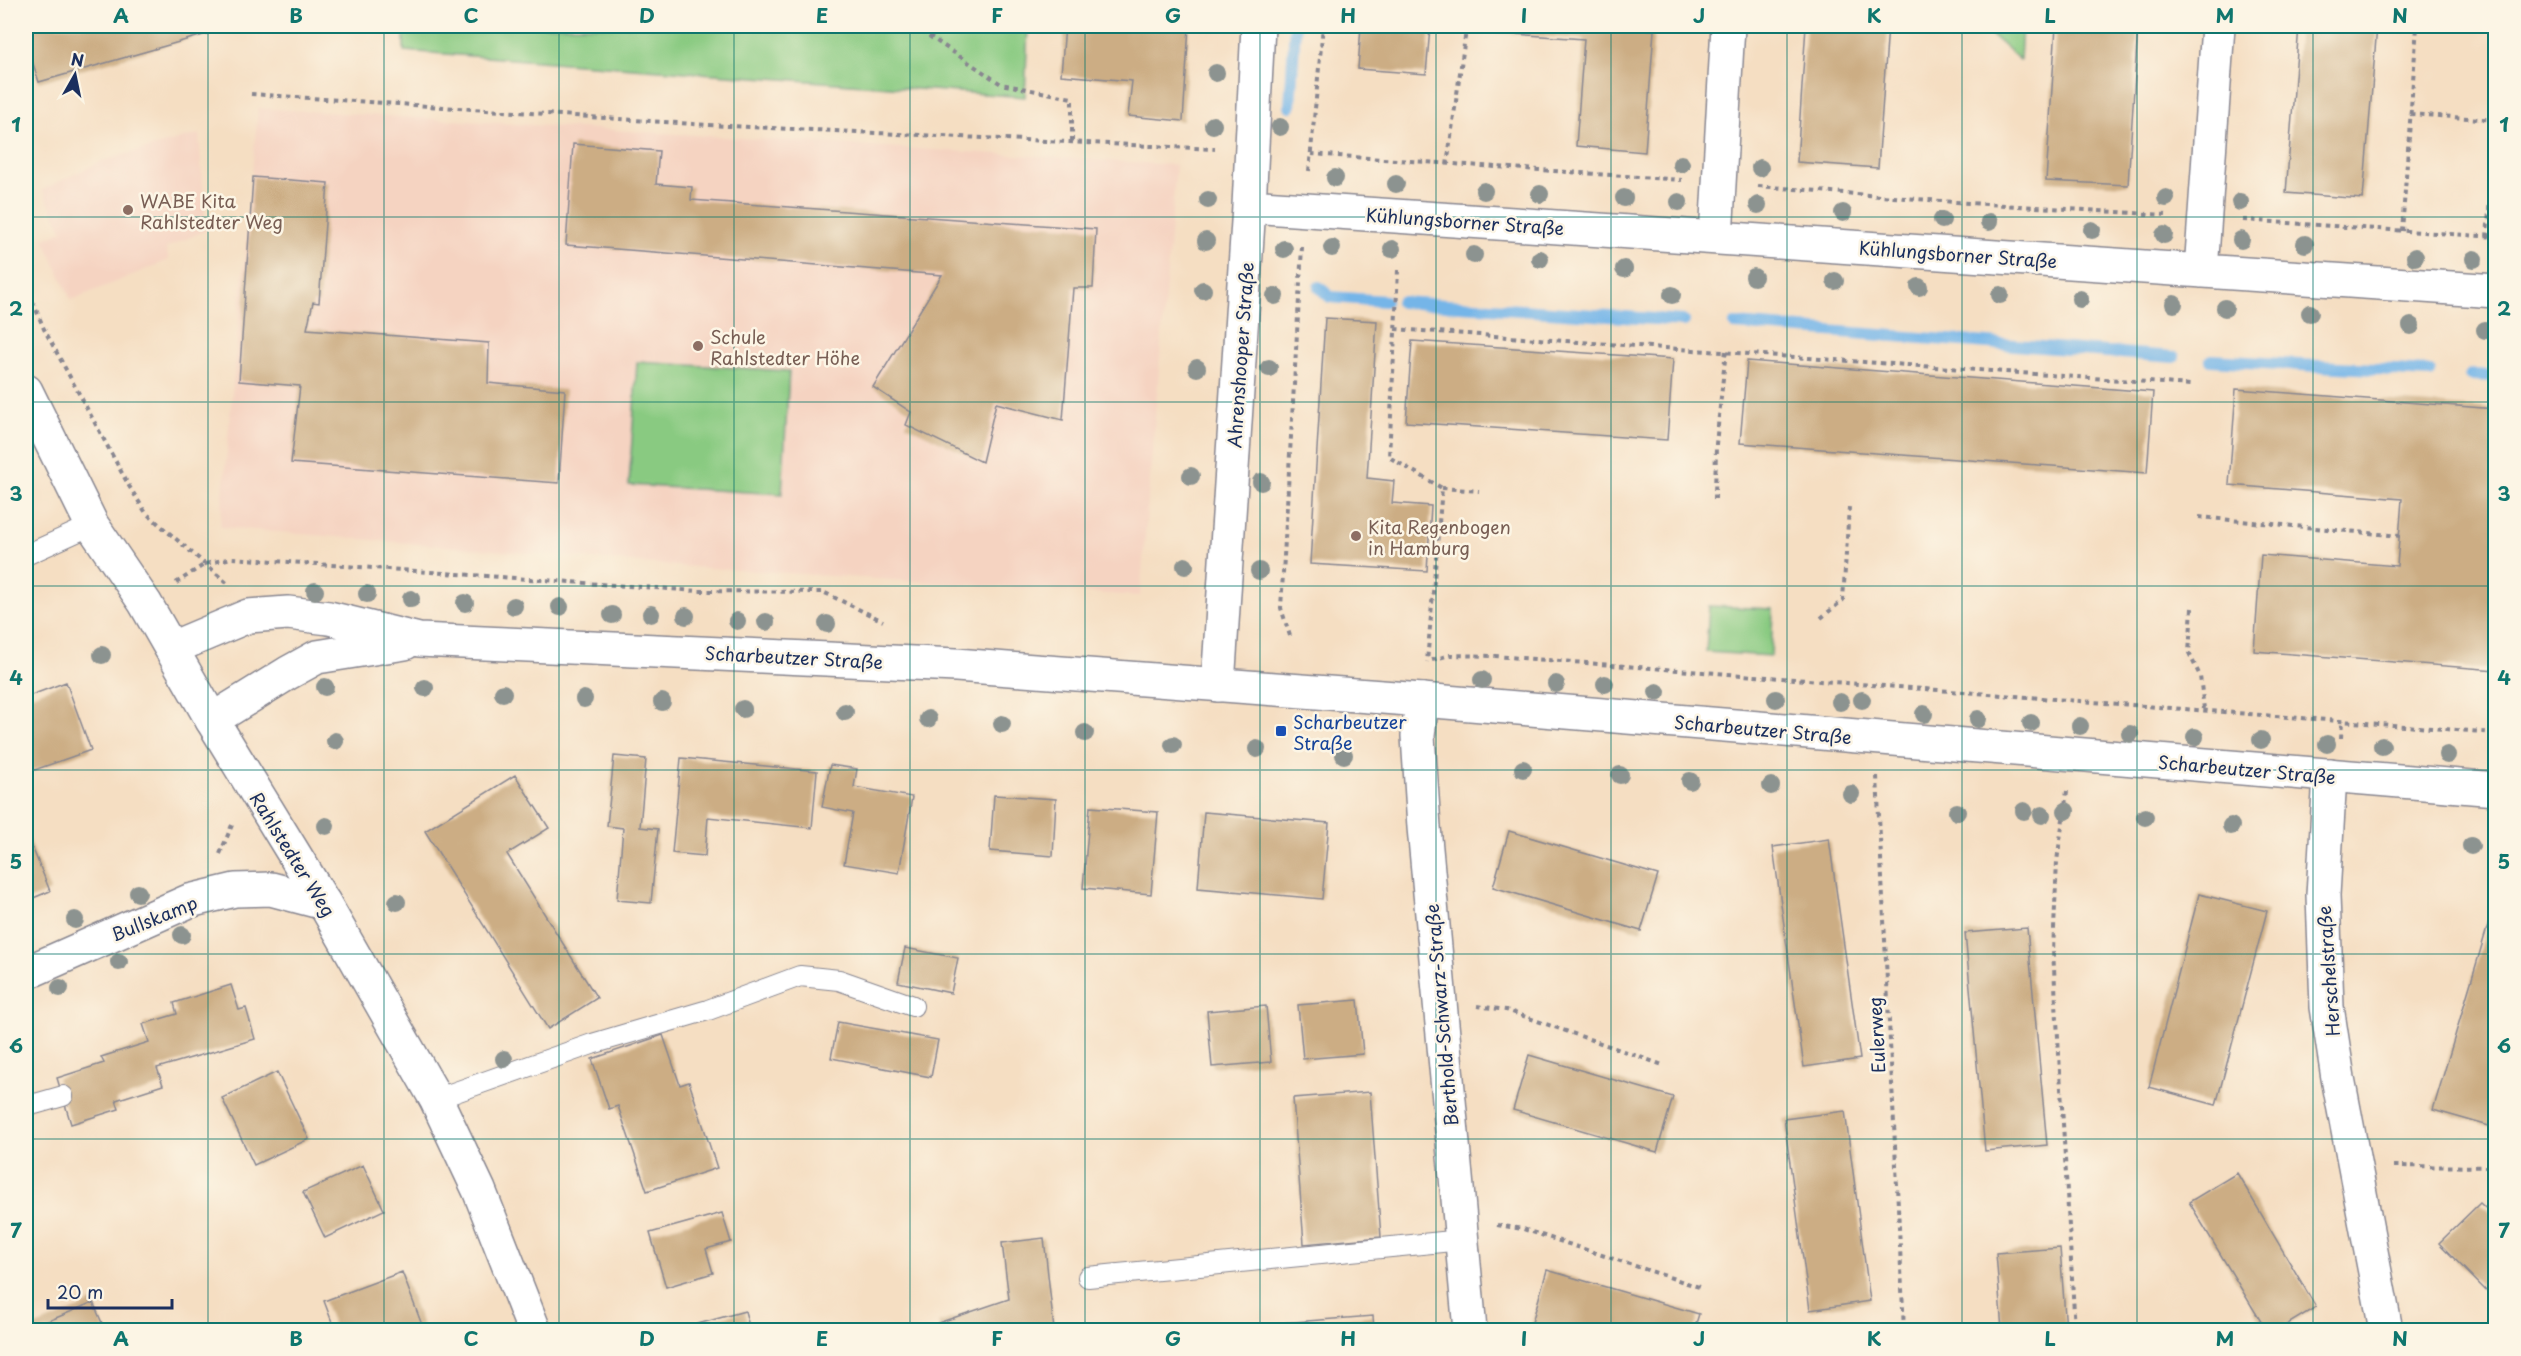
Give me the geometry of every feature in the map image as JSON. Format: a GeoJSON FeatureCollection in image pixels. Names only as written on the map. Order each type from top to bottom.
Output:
{"type":"FeatureCollection","features":[{"type":"Feature","properties":{"kind":"street","name":"Ahrenshooper Straße"},"geometry":{"type":"LineString","coordinates":[[1218,685],[1250,206],[1258,26]]}},
{"type":"Feature","properties":{"kind":"street"},"geometry":{"type":"LineString","coordinates":[[1716,237],[1728,26]]}},
{"type":"Feature","properties":{"kind":"street"},"geometry":{"type":"LineString","coordinates":[[2201,271],[2218,26]]}},
{"type":"Feature","properties":{"kind":"street","name":"Kühlungsborner Straße"},"geometry":{"type":"LineString","coordinates":[[1250,206],[2496,291]]}},
{"type":"Feature","properties":{"kind":"street","name":"Rahlstedter Weg"},"geometry":{"type":"LineString","coordinates":[[26,392],[92,525],[145,603],[172,648],[212,720],[324,903],[436,1099],[478,1190],[534,1330]]}},
{"type":"Feature","properties":{"kind":"street","name":"Scharbeutzer Straße"},"geometry":{"type":"LineString","coordinates":[[172,648],[248,615],[288,613],[329,618],[419,640],[956,665],[1422,700],[2496,789]]}},
{"type":"Feature","properties":{"kind":"street","name":"Scharbeutzer Straße"},"geometry":{"type":"LineString","coordinates":[[212,720],[317,657],[419,640]]}},
{"type":"Feature","properties":{"kind":"street","name":"Berthold-Schwarz-Straße"},"geometry":{"type":"LineString","coordinates":[[1422,700],[1418,750],[1470,1330]]}},
{"type":"Feature","properties":{"kind":"street","name":"Herschelstraße"},"geometry":{"type":"LineString","coordinates":[[2330,775],[2323,895],[2327,1008],[2386,1330]]}},
{"type":"Feature","properties":{"kind":"street","name":"Bullskamp"},"geometry":{"type":"LineString","coordinates":[[26,973],[189,901],[252,888],[271,889],[324,903]]}},
{"type":"Feature","properties":{"kind":"lane"},"geometry":{"type":"LineString","coordinates":[[26,555],[92,525]]}},
{"type":"Feature","properties":{"kind":"lane"},"geometry":{"type":"LineString","coordinates":[[436,1099],[592,1044],[708,1010],[800,976],[839,980],[913,1006]]}},
{"type":"Feature","properties":{"kind":"lane"},"geometry":{"type":"LineString","coordinates":[[26,1103],[35,1104],[63,1096]]}},
{"type":"Feature","properties":{"kind":"lane"},"geometry":{"type":"LineString","coordinates":[[1088,1277],[1461,1234]]}},
{"type":"Feature","properties":{"kind":"path"},"geometry":{"type":"LineString","coordinates":[[914,26],[1002,84],[1072,98],[1072,143]]}},
{"type":"Feature","properties":{"kind":"path"},"geometry":{"type":"LineString","coordinates":[[1290,636],[1281,608],[1305,210],[1323,26]]}},
{"type":"Feature","properties":{"kind":"path"},"geometry":{"type":"LineString","coordinates":[[2402,231],[2417,26]]}},
{"type":"Feature","properties":{"kind":"path"},"geometry":{"type":"LineString","coordinates":[[1447,165],[1466,30]]}},
{"type":"Feature","properties":{"kind":"path"},"geometry":{"type":"LineString","coordinates":[[251,94],[708,125],[1252,151]]}},
{"type":"Feature","properties":{"kind":"path"},"geometry":{"type":"LineString","coordinates":[[2410,114],[2496,121],[2487,237]]}},
{"type":"Feature","properties":{"kind":"path"},"geometry":{"type":"LineString","coordinates":[[1311,154],[1719,182],[1954,202],[2496,237]]}},
{"type":"Feature","properties":{"kind":"path"},"geometry":{"type":"LineString","coordinates":[[1398,270],[1389,457],[1442,488],[1479,490]]}},
{"type":"Feature","properties":{"kind":"path"},"geometry":{"type":"LineString","coordinates":[[26,285],[44,329],[146,513],[235,590]]}},
{"type":"Feature","properties":{"kind":"path"},"geometry":{"type":"LineString","coordinates":[[1395,329],[1726,350],[2191,385]]}},
{"type":"Feature","properties":{"kind":"path"},"geometry":{"type":"LineString","coordinates":[[1715,499],[1716,444],[1726,350]]}},
{"type":"Feature","properties":{"kind":"path"},"geometry":{"type":"LineString","coordinates":[[1422,700],[1442,488]]}},
{"type":"Feature","properties":{"kind":"path"},"geometry":{"type":"LineString","coordinates":[[1821,618],[1843,600],[1849,507]]}},
{"type":"Feature","properties":{"kind":"path"},"geometry":{"type":"LineString","coordinates":[[2199,517],[2400,536]]}},
{"type":"Feature","properties":{"kind":"path"},"geometry":{"type":"LineString","coordinates":[[189,574],[205,564],[232,558],[698,591],[823,592]]}},
{"type":"Feature","properties":{"kind":"path"},"geometry":{"type":"LineString","coordinates":[[2192,608],[2189,653],[2200,676],[2204,709]]}},
{"type":"Feature","properties":{"kind":"path"},"geometry":{"type":"LineString","coordinates":[[1427,662],[1450,655],[1495,656],[2496,733]]}},
{"type":"Feature","properties":{"kind":"path","name":"Eulerweg"},"geometry":{"type":"LineString","coordinates":[[1875,739],[1904,1330]]}},
{"type":"Feature","properties":{"kind":"path"},"geometry":{"type":"LineString","coordinates":[[2071,754],[2057,861],[2053,951],[2075,1330]]}},
{"type":"Feature","properties":{"kind":"path"},"geometry":{"type":"LineString","coordinates":[[189,901],[217,860],[249,782]]}},
{"type":"Feature","properties":{"kind":"path"},"geometry":{"type":"LineString","coordinates":[[1441,1010],[1470,1006],[1506,1010],[1663,1065]]}},
{"type":"Feature","properties":{"kind":"path"},"geometry":{"type":"LineString","coordinates":[[2355,1166],[2496,1167]]}},
{"type":"Feature","properties":{"kind":"path"},"geometry":{"type":"LineString","coordinates":[[1461,1234],[1492,1224],[1523,1229],[1699,1287]]}},
{"type":"Feature","properties":{"kind":"shaded area","name":"Schule Rahlstedter Höhe"},"geometry":{"type":"Polygon","coordinates":[[[258,108],[1176,165],[1140,596],[679,566],[220,527],[258,108]]]}},
{"type":"Feature","properties":{"kind":"shaded area","name":"WABE Kita Rahlstedter Weg"},"geometry":{"type":"Polygon","coordinates":[[[199,134],[206,230],[166,248],[169,260],[71,300],[44,239],[63,231],[42,190],[102,161],[199,134]]]}},
{"type":"Feature","properties":{"kind":"green space"},"geometry":{"type":"Polygon","coordinates":[[[404,26],[1028,26],[1025,97],[404,51],[404,26]]]}},
{"type":"Feature","properties":{"kind":"green space"},"geometry":{"type":"Polygon","coordinates":[[[1981,26],[2022,26],[2020,60],[1981,26]]]}},
{"type":"Feature","properties":{"kind":"green space"},"geometry":{"type":"Polygon","coordinates":[[[637,362],[789,371],[782,494],[629,485],[637,362]]]}},
{"type":"Feature","properties":{"kind":"green space"},"geometry":{"type":"Polygon","coordinates":[[[1709,606],[1773,609],[1771,656],[1706,652],[1709,606]]]}},
{"type":"Feature","properties":{"kind":"building"},"geometry":{"type":"Polygon","coordinates":[[[26,26],[212,26],[214,32],[39,82],[26,42],[26,26]]]}},
{"type":"Feature","properties":{"kind":"building"},"geometry":{"type":"Polygon","coordinates":[[[1065,26],[1189,26],[1183,121],[1128,116],[1132,81],[1061,75],[1065,26]]]}},
{"type":"Feature","properties":{"kind":"building"},"geometry":{"type":"Polygon","coordinates":[[[1361,26],[1630,26],[1629,28],[1654,30],[1645,152],[1576,146],[1584,39],[1430,28],[1426,74],[1358,69],[1361,26]]]}},
{"type":"Feature","properties":{"kind":"building"},"geometry":{"type":"Polygon","coordinates":[[[1806,26],[1888,26],[1878,168],[1797,162],[1806,26]]]}},
{"type":"Feature","properties":{"kind":"building"},"geometry":{"type":"Polygon","coordinates":[[[2056,26],[2138,26],[2128,185],[2046,181],[2056,26]]]}},
{"type":"Feature","properties":{"kind":"building"},"geometry":{"type":"Polygon","coordinates":[[[2299,26],[2377,26],[2363,199],[2286,193],[2299,26]]]}},
{"type":"Feature","properties":{"kind":"building"},"geometry":{"type":"Polygon","coordinates":[[[573,144],[659,151],[656,184],[692,187],[691,200],[1096,229],[1093,288],[1073,288],[1063,420],[996,403],[982,462],[906,425],[911,412],[873,387],[942,275],[566,245],[573,144]]]}},
{"type":"Feature","properties":{"kind":"building"},"geometry":{"type":"Polygon","coordinates":[[[253,177],[328,183],[319,303],[313,302],[307,329],[489,343],[488,383],[565,390],[559,483],[291,463],[300,386],[239,381],[253,177]]]}},
{"type":"Feature","properties":{"kind":"building"},"geometry":{"type":"Polygon","coordinates":[[[1325,318],[1377,321],[1367,478],[1394,481],[1392,503],[1431,506],[1427,571],[1310,564],[1325,318]]]}},
{"type":"Feature","properties":{"kind":"building"},"geometry":{"type":"Polygon","coordinates":[[[1412,341],[1673,359],[1667,440],[1406,422],[1412,341]]]}},
{"type":"Feature","properties":{"kind":"building"},"geometry":{"type":"Polygon","coordinates":[[[1747,361],[2153,392],[2147,473],[1740,443],[1747,361]]]}},
{"type":"Feature","properties":{"kind":"building"},"geometry":{"type":"Polygon","coordinates":[[[2236,389],[2496,409],[2496,670],[2254,651],[2261,555],[2397,566],[2402,499],[2229,485],[2236,389]]]}},
{"type":"Feature","properties":{"kind":"building"},"geometry":{"type":"Polygon","coordinates":[[[66,682],[91,750],[26,773],[26,697],[66,682]]]}},
{"type":"Feature","properties":{"kind":"building"},"geometry":{"type":"Polygon","coordinates":[[[614,756],[646,759],[640,827],[658,829],[651,903],[617,900],[623,828],[607,826],[614,756]]]}},
{"type":"Feature","properties":{"kind":"building"},"geometry":{"type":"Polygon","coordinates":[[[681,758],[817,771],[812,828],[708,817],[705,856],[672,853],[681,758]]]}},
{"type":"Feature","properties":{"kind":"building"},"geometry":{"type":"Polygon","coordinates":[[[830,765],[857,769],[854,787],[912,797],[899,873],[844,864],[853,813],[822,807],[830,765]]]}},
{"type":"Feature","properties":{"kind":"building"},"geometry":{"type":"Polygon","coordinates":[[[515,775],[549,828],[507,854],[597,998],[548,1029],[425,831],[515,775]]]}},
{"type":"Feature","properties":{"kind":"building"},"geometry":{"type":"Polygon","coordinates":[[[994,795],[1056,799],[1053,856],[990,851],[994,795]]]}},
{"type":"Feature","properties":{"kind":"building"},"geometry":{"type":"Polygon","coordinates":[[[1090,807],[1158,812],[1151,894],[1083,888],[1090,807]]]}},
{"type":"Feature","properties":{"kind":"building"},"geometry":{"type":"Polygon","coordinates":[[[1204,812],[1329,823],[1322,899],[1198,888],[1204,812]]]}},
{"type":"Feature","properties":{"kind":"building"},"geometry":{"type":"Polygon","coordinates":[[[1509,831],[1658,875],[1641,931],[1493,887],[1509,831]]]}},
{"type":"Feature","properties":{"kind":"building"},"geometry":{"type":"Polygon","coordinates":[[[26,832],[50,891],[26,901],[26,832]]]}},
{"type":"Feature","properties":{"kind":"building"},"geometry":{"type":"Polygon","coordinates":[[[1829,839],[1860,1059],[1804,1067],[1773,847],[1829,839]]]}},
{"type":"Feature","properties":{"kind":"building"},"geometry":{"type":"Polygon","coordinates":[[[2199,894],[2267,911],[2216,1105],[2149,1087],[2199,894]]]}},
{"type":"Feature","properties":{"kind":"building"},"geometry":{"type":"Polygon","coordinates":[[[2490,918],[2496,920],[2496,1128],[2433,1110],[2490,918]]]}},
{"type":"Feature","properties":{"kind":"building"},"geometry":{"type":"Polygon","coordinates":[[[2027,928],[2047,1145],[1985,1151],[1965,933],[2027,928]]]}},
{"type":"Feature","properties":{"kind":"building"},"geometry":{"type":"Polygon","coordinates":[[[905,948],[958,958],[951,993],[898,982],[905,948]]]}},
{"type":"Feature","properties":{"kind":"building"},"geometry":{"type":"Polygon","coordinates":[[[231,985],[239,1010],[246,1008],[255,1039],[157,1068],[163,1085],[116,1100],[119,1109],[71,1124],[57,1078],[104,1063],[101,1057],[149,1042],[143,1024],[177,1014],[174,1003],[231,985]]]}},
{"type":"Feature","properties":{"kind":"building"},"geometry":{"type":"Polygon","coordinates":[[[1358,1000],[1363,1054],[1303,1059],[1298,1005],[1358,1000]]]}},
{"type":"Feature","properties":{"kind":"building"},"geometry":{"type":"Polygon","coordinates":[[[1266,1006],[1271,1062],[1212,1067],[1207,1011],[1266,1006]]]}},
{"type":"Feature","properties":{"kind":"building"},"geometry":{"type":"Polygon","coordinates":[[[838,1022],[938,1040],[931,1077],[831,1058],[838,1022]]]}},
{"type":"Feature","properties":{"kind":"building"},"geometry":{"type":"Polygon","coordinates":[[[663,1035],[680,1085],[689,1082],[717,1168],[647,1191],[618,1106],[609,1109],[592,1059],[663,1035]]]}},
{"type":"Feature","properties":{"kind":"building"},"geometry":{"type":"Polygon","coordinates":[[[1529,1055],[1673,1097],[1657,1152],[1513,1110],[1529,1055]]]}},
{"type":"Feature","properties":{"kind":"building"},"geometry":{"type":"Polygon","coordinates":[[[277,1072],[309,1139],[254,1165],[222,1098],[277,1072]]]}},
{"type":"Feature","properties":{"kind":"building"},"geometry":{"type":"Polygon","coordinates":[[[1370,1092],[1381,1237],[1304,1244],[1293,1098],[1370,1092]]]}},
{"type":"Feature","properties":{"kind":"building"},"geometry":{"type":"Polygon","coordinates":[[[1845,1111],[1870,1301],[1810,1310],[1784,1119],[1845,1111]]]}},
{"type":"Feature","properties":{"kind":"building"},"geometry":{"type":"Polygon","coordinates":[[[363,1165],[384,1210],[325,1238],[303,1192],[363,1165]]]}},
{"type":"Feature","properties":{"kind":"building"},"geometry":{"type":"Polygon","coordinates":[[[2237,1173],[2316,1307],[2278,1330],[2266,1330],[2189,1202],[2237,1173]]]}},
{"type":"Feature","properties":{"kind":"building"},"geometry":{"type":"Polygon","coordinates":[[[2480,1203],[2496,1218],[2496,1301],[2439,1243],[2480,1203]]]}},
{"type":"Feature","properties":{"kind":"building"},"geometry":{"type":"Polygon","coordinates":[[[722,1213],[731,1242],[706,1249],[713,1273],[666,1287],[650,1233],[722,1213]]]}},
{"type":"Feature","properties":{"kind":"building"},"geometry":{"type":"Polygon","coordinates":[[[1044,1238],[1054,1330],[941,1330],[938,1323],[1009,1299],[1002,1243],[1044,1238]]]}},
{"type":"Feature","properties":{"kind":"building"},"geometry":{"type":"Polygon","coordinates":[[[2060,1248],[2066,1330],[2002,1330],[1996,1253],[2060,1248]]]}},
{"type":"Feature","properties":{"kind":"building"},"geometry":{"type":"Polygon","coordinates":[[[1547,1270],[1699,1314],[1694,1330],[1547,1330],[1531,1326],[1547,1270]]]}},
{"type":"Feature","properties":{"kind":"building"},"geometry":{"type":"Polygon","coordinates":[[[402,1272],[422,1325],[408,1330],[335,1330],[324,1301],[402,1272]]]}},
{"type":"Feature","properties":{"kind":"building"},"geometry":{"type":"Polygon","coordinates":[[[93,1302],[105,1330],[26,1330],[63,1315],[93,1302]]]}},
{"type":"Feature","properties":{"kind":"building"},"geometry":{"type":"Polygon","coordinates":[[[745,1311],[750,1330],[676,1330],[745,1311]]]}},
{"type":"Feature","properties":{"kind":"building"},"geometry":{"type":"Polygon","coordinates":[[[1373,1316],[1374,1330],[1282,1330],[1281,1323],[1373,1316]]]}},
{"type":"Feature","properties":{"kind":"waterway"},"geometry":{"type":"LineString","coordinates":[[1290,106],[1295,26]]}},
{"type":"Feature","properties":{"kind":"waterway"},"geometry":{"type":"LineString","coordinates":[[1319,287],[1330,297],[1385,301]]}},
{"type":"Feature","properties":{"kind":"waterway"},"geometry":{"type":"LineString","coordinates":[[1401,302],[1684,321]]}},
{"type":"Feature","properties":{"kind":"waterway"},"geometry":{"type":"LineString","coordinates":[[1735,324],[2174,357]]}},
{"type":"Feature","properties":{"kind":"waterway"},"geometry":{"type":"LineString","coordinates":[[2211,360],[2430,372]]}},
{"type":"Feature","properties":{"kind":"waterway"},"geometry":{"type":"LineString","coordinates":[[2471,375],[2496,376]]}},
{"type":"Feature","properties":{"kind":"place","name":"WABE Kita Rahlstedter Weg"},"geometry":{"type":"Point","coordinates":[128,210]}},
{"type":"Feature","properties":{"kind":"place","name":"Schule Rahlstedter Höhe"},"geometry":{"type":"Point","coordinates":[698,346]}},
{"type":"Feature","properties":{"kind":"place","name":"Kita Regenbogen in Hamburg"},"geometry":{"type":"Point","coordinates":[1356,536]}},
{"type":"Feature","properties":{"kind":"place","name":"Scharbeutzer Straße"},"geometry":{"type":"Point","coordinates":[1281,731]}}]}
